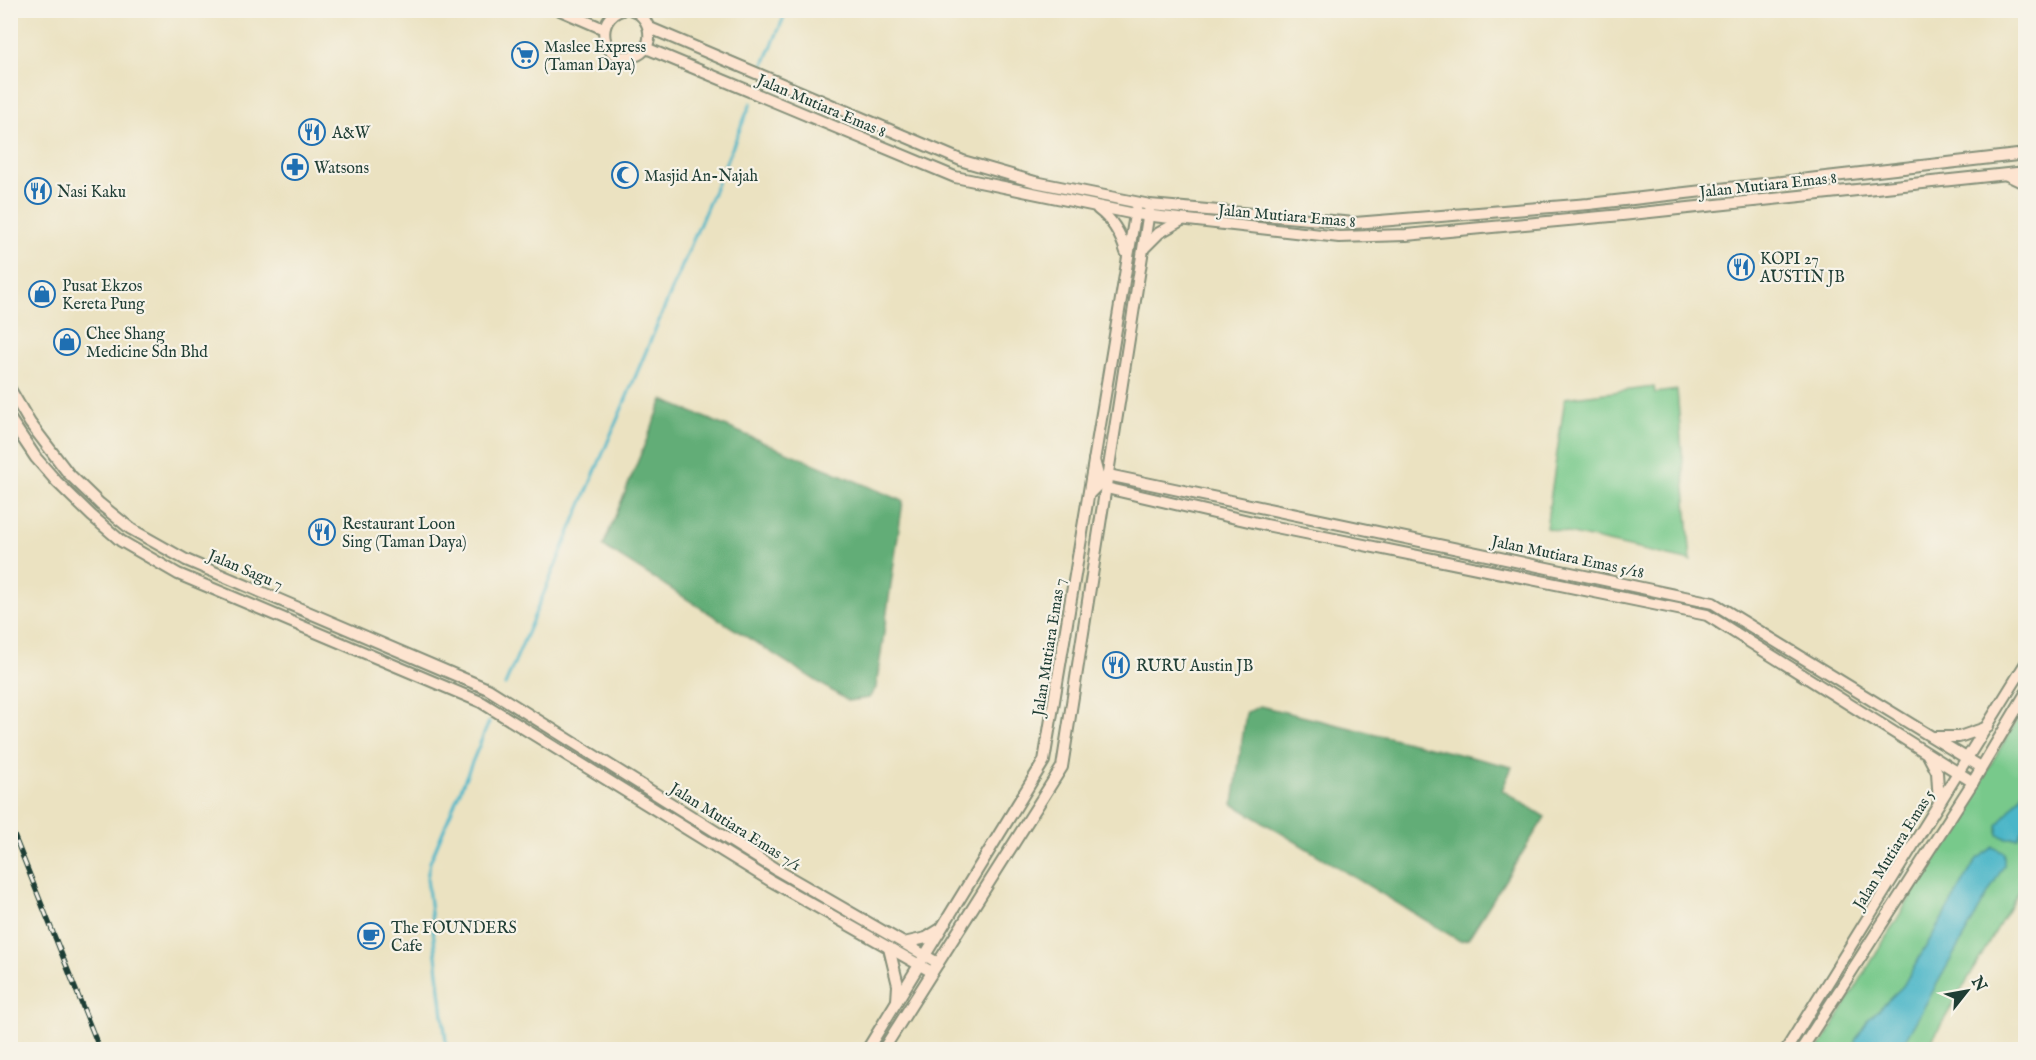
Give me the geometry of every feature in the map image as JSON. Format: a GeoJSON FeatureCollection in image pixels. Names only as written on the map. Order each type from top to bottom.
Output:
{"type":"FeatureCollection","features":[{"type":"Feature","properties":{"kind":"street"},"geometry":{"type":"LineString","coordinates":[[560,10],[603,29]]}},
{"type":"Feature","properties":{"kind":"street"},"geometry":{"type":"LineString","coordinates":[[600,10],[617,13]]}},
{"type":"Feature","properties":{"kind":"street"},"geometry":{"type":"LineString","coordinates":[[617,13],[603,29],[605,43],[614,53],[627,57],[634,56],[645,48],[650,28],[643,16],[632,10]]}},
{"type":"Feature","properties":{"kind":"street","name":"Jalan Mutiara Emas 8"},"geometry":{"type":"LineString","coordinates":[[650,28],[963,161],[1035,182],[1149,210],[1355,223],[1589,204],[2025,154]]}},
{"type":"Feature","properties":{"kind":"street","name":"Jalan Mutiara Emas 8"},"geometry":{"type":"LineString","coordinates":[[645,48],[956,177],[1096,207],[1136,208]]}},
{"type":"Feature","properties":{"kind":"street","name":"Jalan Mutiara Emas 8"},"geometry":{"type":"LineString","coordinates":[[1149,210],[1182,220],[1339,237],[1406,235],[2025,172]]}},
{"type":"Feature","properties":{"kind":"street"},"geometry":{"type":"LineString","coordinates":[[2007,175],[2025,184]]}},
{"type":"Feature","properties":{"kind":"street"},"geometry":{"type":"LineString","coordinates":[[1096,207],[1116,228],[1127,256]]}},
{"type":"Feature","properties":{"kind":"street","name":"Jalan Mutiara Emas 7"},"geometry":{"type":"LineString","coordinates":[[867,1050],[1044,761],[1136,208]]}},
{"type":"Feature","properties":{"kind":"street","name":"Jalan Mutiara Emas 7"},"geometry":{"type":"LineString","coordinates":[[883,1050],[1062,767],[1149,210]]}},
{"type":"Feature","properties":{"kind":"street"},"geometry":{"type":"LineString","coordinates":[[1144,248],[1160,233],[1182,220]]}},
{"type":"Feature","properties":{"kind":"street","name":"Jalan Sagu 7"},"geometry":{"type":"LineString","coordinates":[[10,389],[30,423],[68,473],[100,504],[131,529],[186,560],[488,689],[521,710]]}},
{"type":"Feature","properties":{"kind":"street","name":"Jalan Sagu 7"},"geometry":{"type":"LineString","coordinates":[[10,419],[36,458],[57,482],[122,542],[178,574],[481,702],[516,724]]}},
{"type":"Feature","properties":{"kind":"street"},"geometry":{"type":"LineString","coordinates":[[1089,494],[1105,481],[1094,460]]}},
{"type":"Feature","properties":{"kind":"street","name":"Jalan Mutiara Emas 5/18"},"geometry":{"type":"LineString","coordinates":[[1105,481],[1713,603],[1981,767]]}},
{"type":"Feature","properties":{"kind":"street","name":"Jalan Mutiara Emas 5/18"},"geometry":{"type":"LineString","coordinates":[[1105,481],[1266,525],[1707,615],[1973,782]]}},
{"type":"Feature","properties":{"kind":"street","name":"Jalan Mutiara Emas 5"},"geometry":{"type":"LineString","coordinates":[[1786,1050],[1988,727],[2025,663]]}},
{"type":"Feature","properties":{"kind":"street","name":"Jalan Mutiara Emas 5"},"geometry":{"type":"LineString","coordinates":[[1801,1050],[1973,782],[2025,693]]}},
{"type":"Feature","properties":{"kind":"street","name":"Jalan Mutiara Emas 7/1"},"geometry":{"type":"LineString","coordinates":[[521,710],[777,870],[904,943],[922,960]]}},
{"type":"Feature","properties":{"kind":"street","name":"Jalan Mutiara Emas 7/1"},"geometry":{"type":"LineString","coordinates":[[516,724],[771,881],[889,948],[922,960],[935,968]]}},
{"type":"Feature","properties":{"kind":"street"},"geometry":{"type":"LineString","coordinates":[[1931,737],[1959,737],[1988,727]]}},
{"type":"Feature","properties":{"kind":"street"},"geometry":{"type":"LineString","coordinates":[[1927,753],[1937,772],[1939,803]]}},
{"type":"Feature","properties":{"kind":"street"},"geometry":{"type":"LineString","coordinates":[[904,943],[926,938],[942,928]]}},
{"type":"Feature","properties":{"kind":"street"},"geometry":{"type":"LineString","coordinates":[[889,948],[898,984],[897,1001]]}},
{"type":"Feature","properties":{"kind":"green space"},"geometry":{"type":"Polygon","coordinates":[[[1654,387],[1655,393],[1677,390],[1691,561],[1546,528],[1565,398],[1654,387]]]}},
{"type":"Feature","properties":{"kind":"green space"},"geometry":{"type":"Polygon","coordinates":[[[663,400],[903,501],[876,688],[869,698],[848,701],[603,546],[663,400]]]}},
{"type":"Feature","properties":{"kind":"green space"},"geometry":{"type":"Polygon","coordinates":[[[1260,706],[1512,767],[1502,790],[1545,817],[1468,939],[1460,941],[1233,804],[1246,713],[1260,706]]]}},
{"type":"Feature","properties":{"kind":"green space"},"geometry":{"type":"Polygon","coordinates":[[[2025,707],[2025,881],[1927,1049],[1818,1050],[2025,707]]]}},
{"type":"Feature","properties":{"kind":"water"},"geometry":{"type":"Polygon","coordinates":[[[2025,790],[2025,823],[2018,838],[1998,835],[1998,825],[2025,790]]]}},
{"type":"Feature","properties":{"kind":"water"},"geometry":{"type":"Polygon","coordinates":[[[1993,847],[2004,853],[2004,865],[1906,1039],[1896,1049],[1857,1049],[1855,1041],[1868,1020],[1903,986],[1976,860],[1993,847]]]}},
{"type":"Feature","properties":{"kind":"waterway"},"geometry":{"type":"LineString","coordinates":[[764,64],[787,10]]}},
{"type":"Feature","properties":{"kind":"waterway"},"geometry":{"type":"LineString","coordinates":[[505,685],[751,103]]}},
{"type":"Feature","properties":{"kind":"waterway"},"geometry":{"type":"LineString","coordinates":[[447,1050],[427,878],[430,862],[489,722]]}},
{"type":"Feature","properties":{"kind":"railway"},"geometry":{"type":"LineString","coordinates":[[10,825],[100,1050]]}},
{"type":"Feature","properties":{"kind":"place","name":"Maslee Express (Taman Daya)"},"geometry":{"type":"Point","coordinates":[525,55]}},
{"type":"Feature","properties":{"kind":"place","name":"A&W"},"geometry":{"type":"Point","coordinates":[312,132]}},
{"type":"Feature","properties":{"kind":"place","name":"Watsons"},"geometry":{"type":"Point","coordinates":[295,167]}},
{"type":"Feature","properties":{"kind":"place","name":"Masjid An-Najah"},"geometry":{"type":"Point","coordinates":[625,175]}},
{"type":"Feature","properties":{"kind":"place","name":"Nasi Kaku"},"geometry":{"type":"Point","coordinates":[38,191]}},
{"type":"Feature","properties":{"kind":"place","name":"KOPI 27 AUSTIN JB"},"geometry":{"type":"Point","coordinates":[1741,267]}},
{"type":"Feature","properties":{"kind":"place","name":"Pusat Ekzos Kereta Pung"},"geometry":{"type":"Point","coordinates":[42,294]}},
{"type":"Feature","properties":{"kind":"place","name":"Chee Shang Medicine Sdn Bhd"},"geometry":{"type":"Point","coordinates":[67,342]}},
{"type":"Feature","properties":{"kind":"place","name":"Restaurant Loon Sing (Taman Daya)"},"geometry":{"type":"Point","coordinates":[322,532]}},
{"type":"Feature","properties":{"kind":"place","name":"RURU Austin JB"},"geometry":{"type":"Point","coordinates":[1116,665]}},
{"type":"Feature","properties":{"kind":"place","name":"The FOUNDERS Cafe"},"geometry":{"type":"Point","coordinates":[371,936]}}]}
